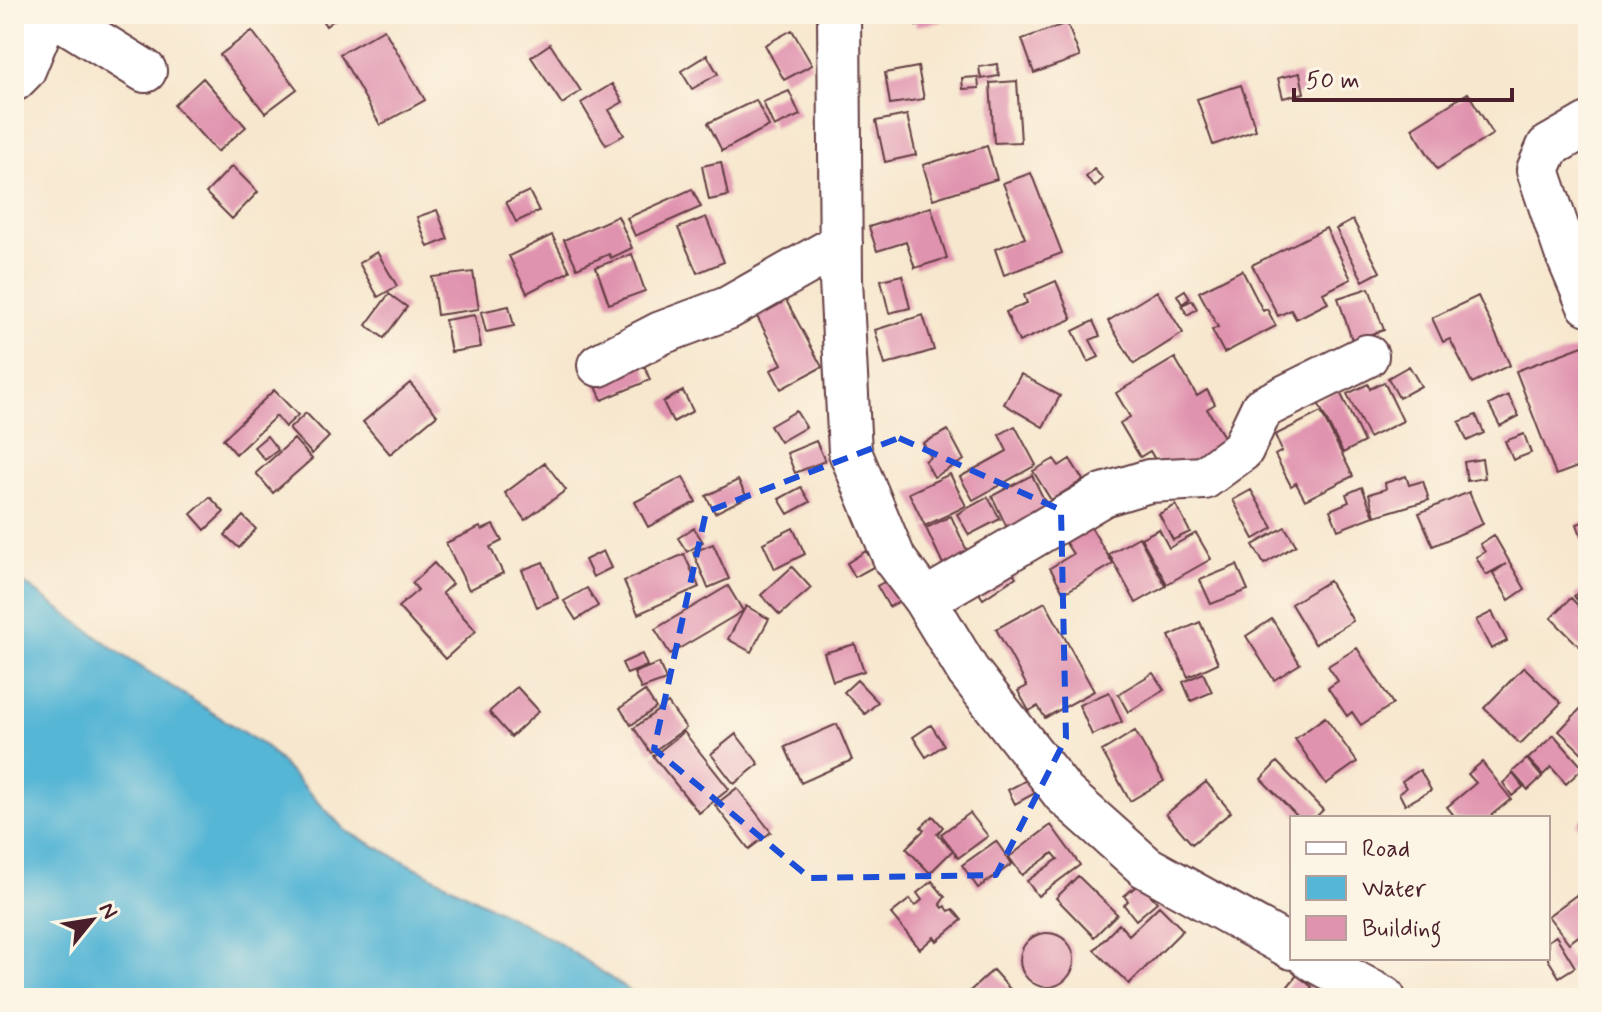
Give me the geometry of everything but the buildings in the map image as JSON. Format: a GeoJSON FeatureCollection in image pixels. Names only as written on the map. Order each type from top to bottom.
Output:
{"type":"FeatureCollection","features":[{"type":"Feature","properties":{"kind":"street"},"geometry":{"type":"LineString","coordinates":[[14,80],[24,70],[50,14],[145,71]]}},
{"type":"Feature","properties":{"kind":"street"},"geometry":{"type":"LineString","coordinates":[[839,14],[841,244],[850,452],[895,560],[925,600],[968,671],[1064,794],[1146,867],[1290,947]]}},
{"type":"Feature","properties":{"kind":"street"},"geometry":{"type":"LineString","coordinates":[[1588,124],[1548,147],[1538,170],[1565,250],[1588,304]]}},
{"type":"Feature","properties":{"kind":"street"},"geometry":{"type":"LineString","coordinates":[[599,365],[661,333],[728,308],[841,244]]}},
{"type":"Feature","properties":{"kind":"street"},"geometry":{"type":"LineString","coordinates":[[925,600],[1103,495],[1149,481],[1204,478],[1242,450],[1262,408],[1367,356]]}},
{"type":"Feature","properties":{"kind":"street"},"geometry":{"type":"LineString","coordinates":[[1314,960],[1384,998]]}},
{"type":"Feature","properties":{"kind":"highlighted area"},"geometry":{"type":"Polygon","coordinates":[[[899,438],[1061,510],[1066,738],[996,875],[810,878],[654,749],[706,512],[899,438]]]}},
{"type":"Feature","properties":{"kind":"water"},"geometry":{"type":"Polygon","coordinates":[[[14,576],[124,656],[266,747],[346,831],[556,941],[640,998],[14,998],[14,576]]]}}]}
